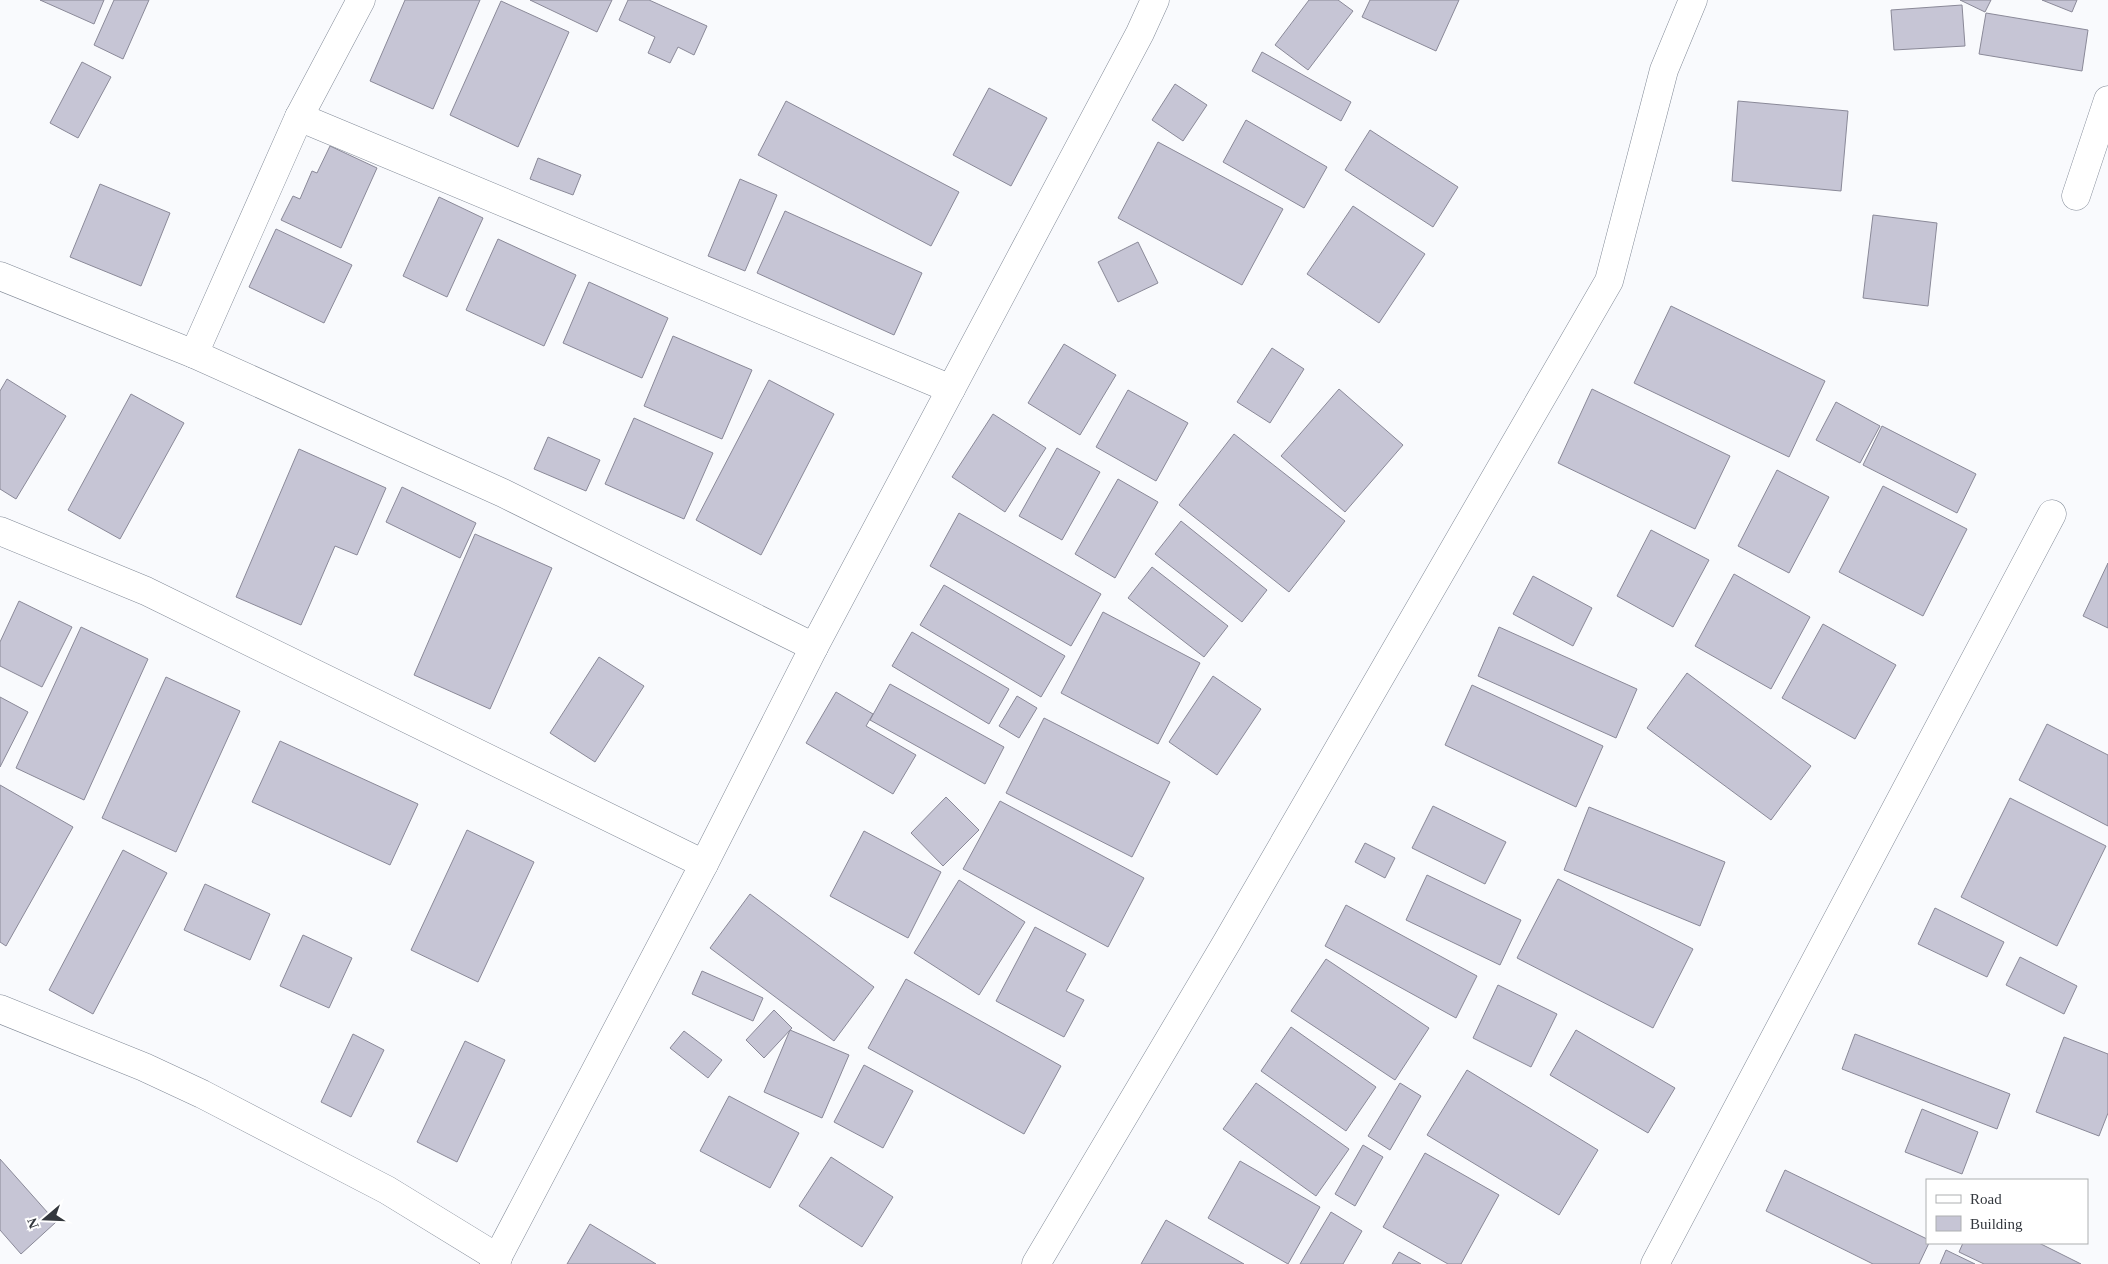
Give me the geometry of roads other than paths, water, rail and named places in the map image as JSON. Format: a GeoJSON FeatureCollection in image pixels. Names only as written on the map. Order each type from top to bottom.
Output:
{"type":"FeatureCollection","features":[{"type":"Feature","properties":{"kind":"street"},"geometry":{"type":"LineString","coordinates":[[194,354],[299,117],[361,0]]}},
{"type":"Feature","properties":{"kind":"street"},"geometry":{"type":"LineString","coordinates":[[0,1009],[144,1067],[202,1094],[387,1190],[496,1261],[704,864],[814,647],[1140,33],[1155,0]]}},
{"type":"Feature","properties":{"kind":"street"},"geometry":{"type":"LineString","coordinates":[[1036,1264],[1227,942],[1608,280],[1664,70],[1693,0]]}},
{"type":"Feature","properties":{"kind":"street"},"geometry":{"type":"LineString","coordinates":[[2076,196],[2108,100]]}},
{"type":"Feature","properties":{"kind":"street"},"geometry":{"type":"LineString","coordinates":[[299,117],[951,389]]}},
{"type":"Feature","properties":{"kind":"street"},"geometry":{"type":"LineString","coordinates":[[0,276],[194,354],[503,493],[814,647]]}},
{"type":"Feature","properties":{"kind":"street"},"geometry":{"type":"LineString","coordinates":[[1655,1264],[2052,514]]}},
{"type":"Feature","properties":{"kind":"street"},"geometry":{"type":"LineString","coordinates":[[0,530],[146,591],[704,864]]}}]}
